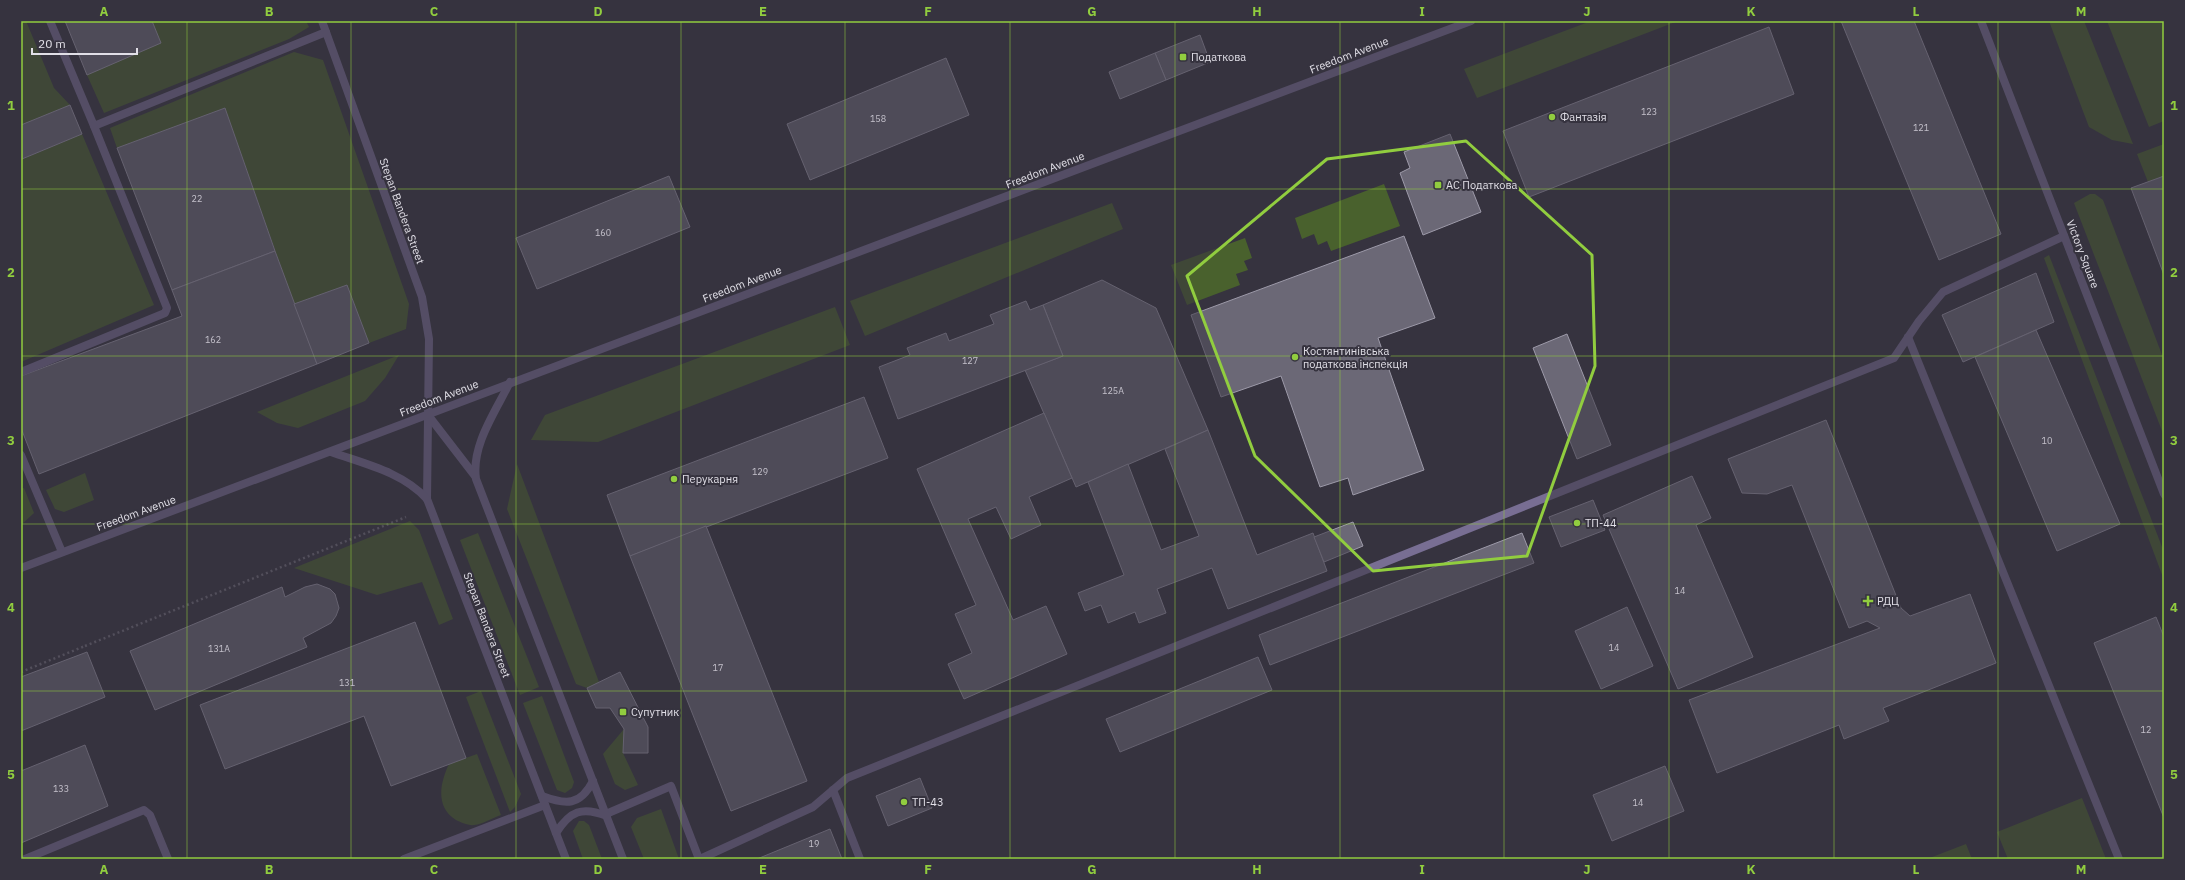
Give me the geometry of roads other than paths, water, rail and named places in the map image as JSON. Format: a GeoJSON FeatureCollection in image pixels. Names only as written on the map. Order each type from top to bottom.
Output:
{"type":"FeatureCollection","features":[{"type":"Feature","properties":{"kind":"street"},"geometry":{"type":"LineString","coordinates":[[21,372],[165,313],[167,308],[50,21]]}},
{"type":"Feature","properties":{"kind":"street","name":"Stepan Bandera Street"},"geometry":{"type":"LineString","coordinates":[[322,21],[422,297],[429,339],[427,500]]}},
{"type":"Feature","properties":{"kind":"street","name":"Freedom Avenue"},"geometry":{"type":"LineString","coordinates":[[21,568],[331,452],[510,382],[1471,21]]}},
{"type":"Feature","properties":{"kind":"street","name":"Victory Square"},"geometry":{"type":"LineString","coordinates":[[1981,21],[2164,494]]}},
{"type":"Feature","properties":{"kind":"street"},"geometry":{"type":"LineString","coordinates":[[94,126],[326,32]]}},
{"type":"Feature","properties":{"kind":"street"},"geometry":{"type":"LineString","coordinates":[[556,834],[568,817],[576,813],[586,810],[606,815],[671,786],[700,859],[813,807],[847,778],[1894,358],[1908,337],[1943,292],[2064,236]]}},
{"type":"Feature","properties":{"kind":"street"},"geometry":{"type":"LineString","coordinates":[[1908,337],[2119,859]]}},
{"type":"Feature","properties":{"kind":"street"},"geometry":{"type":"LineString","coordinates":[[510,382],[477,452],[474,466],[476,479],[623,859]]}},
{"type":"Feature","properties":{"kind":"street"},"geometry":{"type":"LineString","coordinates":[[428,415],[476,479]]}},
{"type":"Feature","properties":{"kind":"street","name":"Stepan Bandera Street"},"geometry":{"type":"LineString","coordinates":[[331,452],[400,477],[419,490],[427,500],[566,859]]}},
{"type":"Feature","properties":{"kind":"street"},"geometry":{"type":"LineString","coordinates":[[21,455],[62,552]]}},
{"type":"Feature","properties":{"kind":"street"},"geometry":{"type":"LineString","coordinates":[[542,796],[559,802],[572,802],[581,797],[593,781]]}},
{"type":"Feature","properties":{"kind":"street"},"geometry":{"type":"LineString","coordinates":[[833,790],[860,859]]}},
{"type":"Feature","properties":{"kind":"street"},"geometry":{"type":"LineString","coordinates":[[404,859],[545,805]]}},
{"type":"Feature","properties":{"kind":"street"},"geometry":{"type":"LineString","coordinates":[[25,859],[144,810],[150,815],[168,859]]}},
{"type":"Feature","properties":{"kind":"place","name":"Податкова"},"geometry":{"type":"Point","coordinates":[1183,57]}},
{"type":"Feature","properties":{"kind":"place","name":"Фантазія"},"geometry":{"type":"Point","coordinates":[1552,117]}},
{"type":"Feature","properties":{"kind":"place","name":"АС Податкова"},"geometry":{"type":"Point","coordinates":[1438,185]}},
{"type":"Feature","properties":{"kind":"place","name":"Костянтинівська податкова інспекція"},"geometry":{"type":"Point","coordinates":[1295,357]}},
{"type":"Feature","properties":{"kind":"place","name":"Перукарня"},"geometry":{"type":"Point","coordinates":[674,479]}},
{"type":"Feature","properties":{"kind":"place","name":"ТП-44"},"geometry":{"type":"Point","coordinates":[1577,523]}},
{"type":"Feature","properties":{"kind":"place","name":"РДЦ"},"geometry":{"type":"Point","coordinates":[1868,601]}},
{"type":"Feature","properties":{"kind":"place","name":"Супутник"},"geometry":{"type":"Point","coordinates":[623,712]}},
{"type":"Feature","properties":{"kind":"place","name":"ТП-43"},"geometry":{"type":"Point","coordinates":[904,802]}}]}
